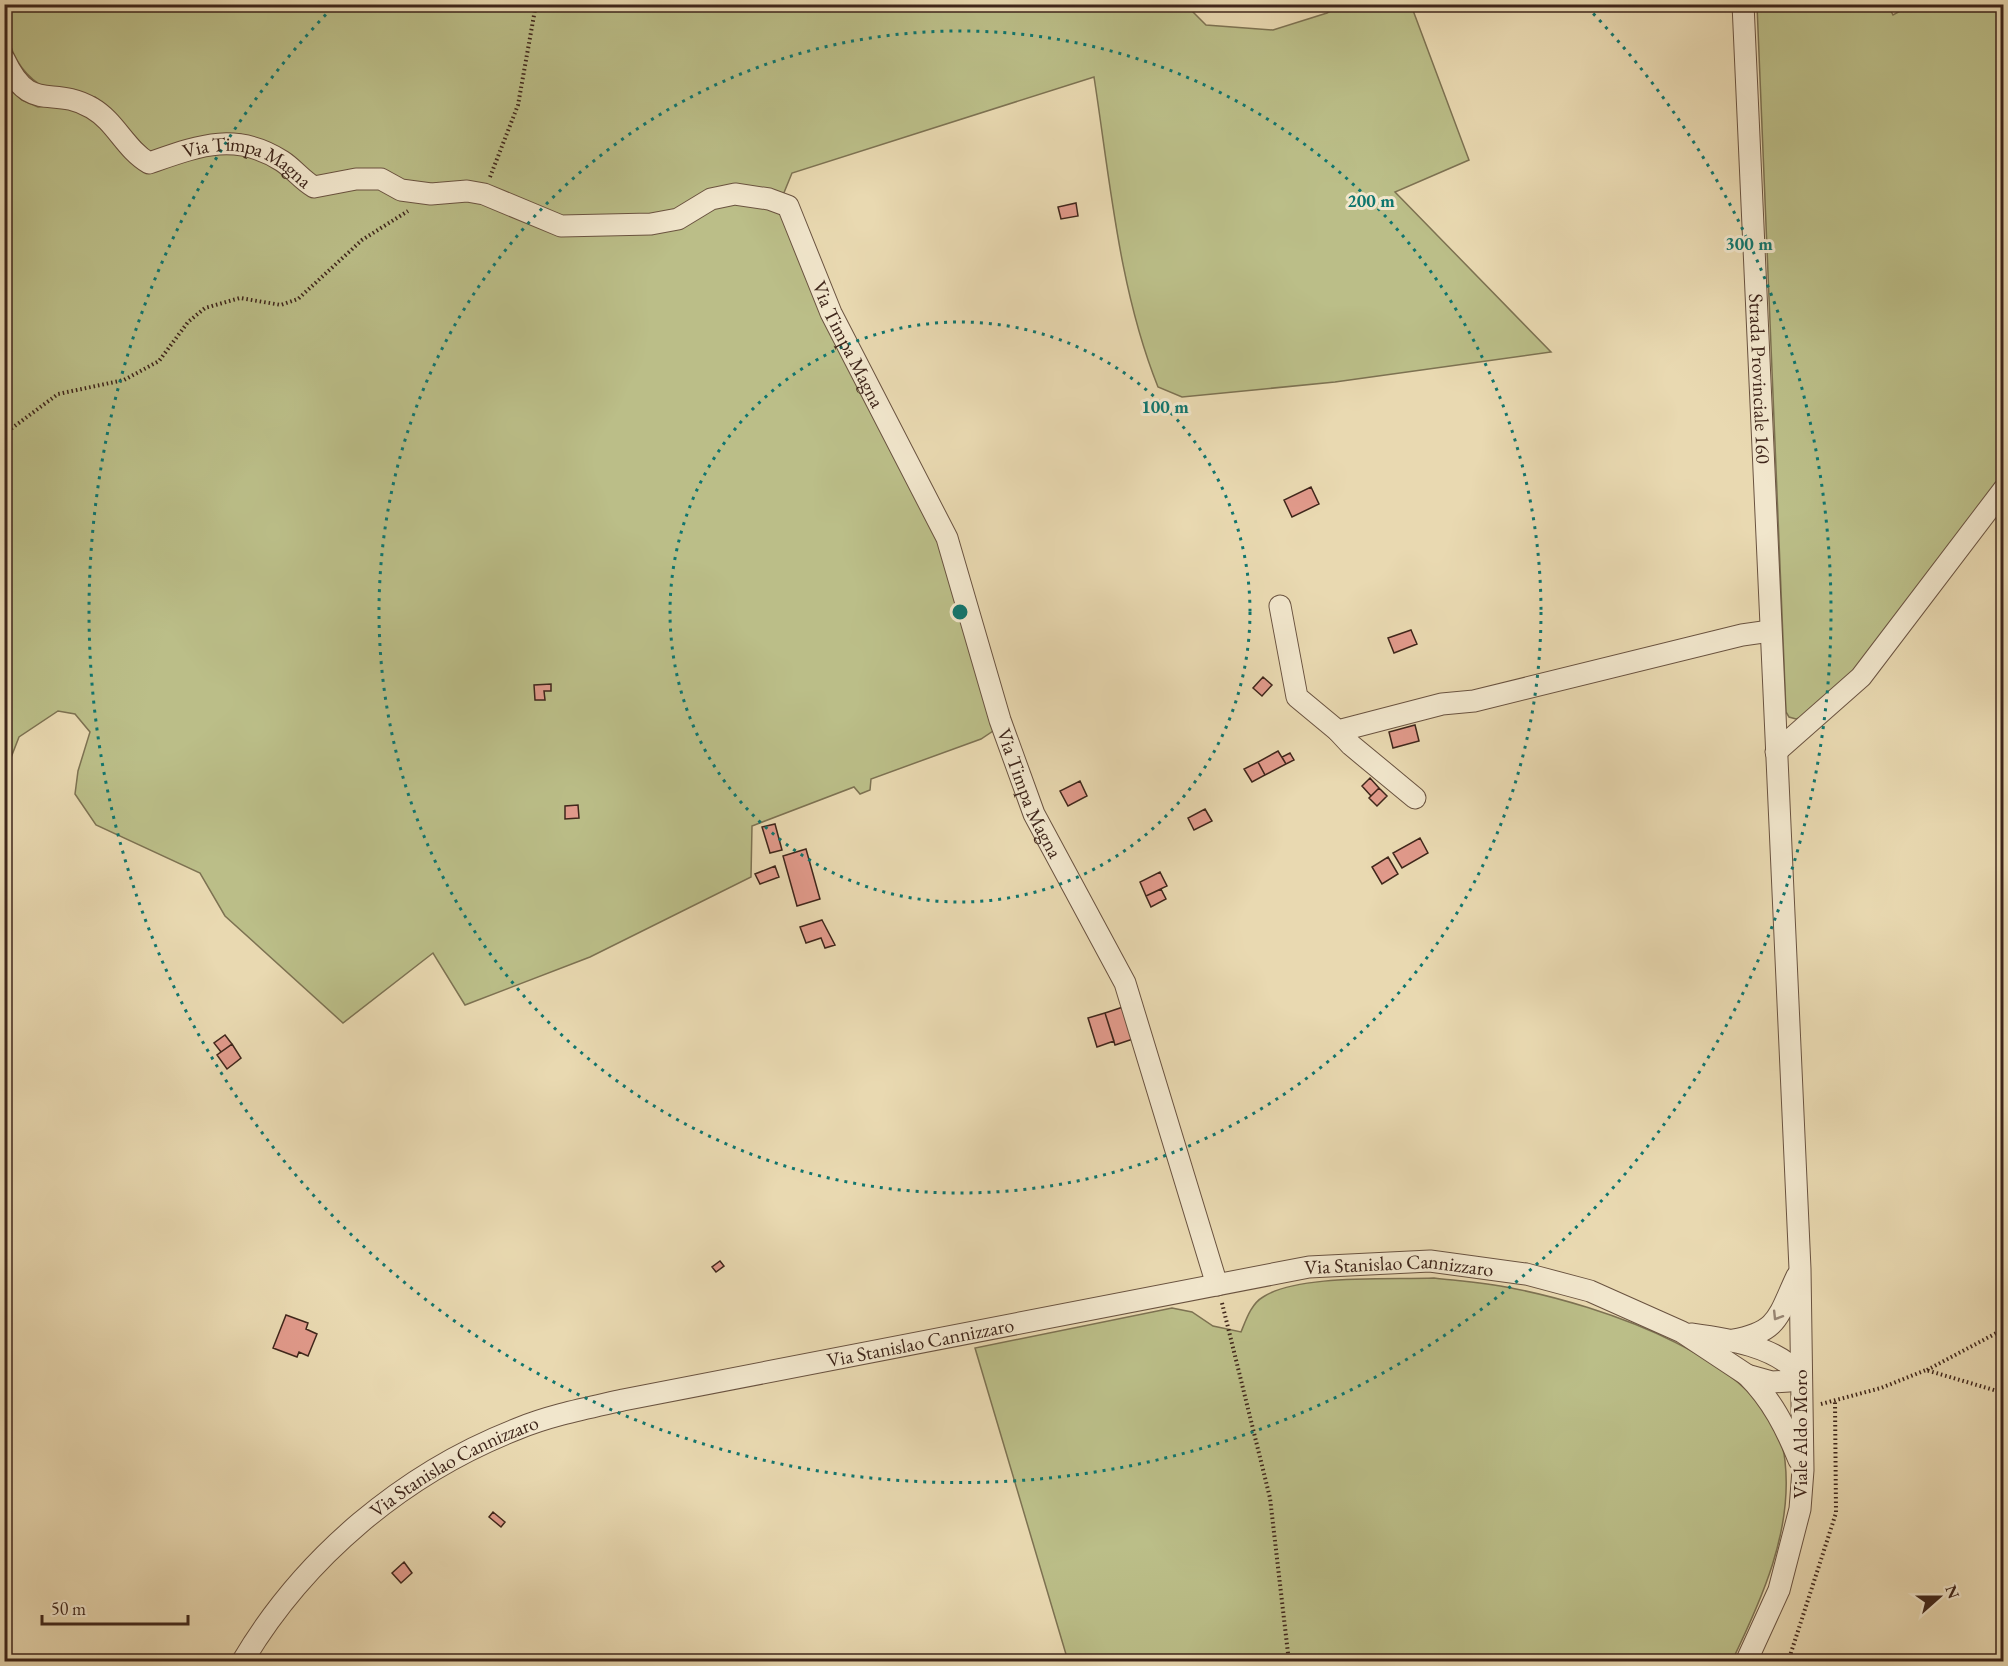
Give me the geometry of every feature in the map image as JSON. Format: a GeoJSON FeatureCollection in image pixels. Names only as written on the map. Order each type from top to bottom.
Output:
{"type":"FeatureCollection","features":[{"type":"Feature","properties":{"kind":"street","name":"Strada Provinciale 160"},"geometry":{"type":"LineString","coordinates":[[1743,4],[1776,752]]}},
{"type":"Feature","properties":{"kind":"street","name":"Via Timpa Magna"},"geometry":{"type":"LineString","coordinates":[[4,59],[18,85],[37,96],[65,98],[90,107],[110,120],[129,148],[149,163],[223,142],[259,147],[285,163],[314,187],[356,180],[381,179],[401,190],[431,194],[467,191],[484,194],[561,226],[651,224],[678,219],[711,199],[735,194],[769,199],[788,206],[831,313],[947,538],[996,710],[1034,814],[1125,983],[1217,1285]]}},
{"type":"Feature","properties":{"kind":"street"},"geometry":{"type":"LineString","coordinates":[[1776,752],[1861,676],[2004,489]]}},
{"type":"Feature","properties":{"kind":"street"},"geometry":{"type":"LineString","coordinates":[[1280,606],[1297,698],[1338,730],[1351,745],[1415,798]]}},
{"type":"Feature","properties":{"kind":"street"},"geometry":{"type":"LineString","coordinates":[[1338,730],[1442,704],[1474,701],[1742,635],[1770,631]]}},
{"type":"Feature","properties":{"kind":"street","name":"Viale Aldo Moro"},"geometry":{"type":"LineString","coordinates":[[1746,1662],[1779,1590],[1800,1509],[1803,1470],[1800,1269],[1776,752]]}},
{"type":"Feature","properties":{"kind":"street","name":"Via Stanislao Cannizzaro"},"geometry":{"type":"LineString","coordinates":[[242,1662],[302,1580],[375,1510],[413,1482],[446,1462],[518,1428],[623,1400],[1309,1267],[1430,1261],[1526,1274],[1590,1291],[1682,1332]]}},
{"type":"Feature","properties":{"kind":"street"},"geometry":{"type":"LineString","coordinates":[[1733,1340],[1754,1336],[1768,1330],[1800,1269]]}},
{"type":"Feature","properties":{"kind":"street"},"geometry":{"type":"LineString","coordinates":[[1682,1332],[1733,1340],[1792,1365],[1801,1376],[1789,1381],[1772,1382],[1747,1375]]}},
{"type":"Feature","properties":{"kind":"street"},"geometry":{"type":"LineString","coordinates":[[1682,1332],[1747,1375],[1765,1393],[1778,1414],[1803,1470]]}},
{"type":"Feature","properties":{"kind":"path"},"geometry":{"type":"LineString","coordinates":[[484,194],[518,105],[537,4]]}},
{"type":"Feature","properties":{"kind":"path"},"geometry":{"type":"LineString","coordinates":[[4,434],[58,394],[124,380],[159,361],[188,322],[205,308],[240,298],[281,305],[298,299],[362,240],[431,194]]}},
{"type":"Feature","properties":{"kind":"path"},"geometry":{"type":"LineString","coordinates":[[1217,1285],[1270,1498],[1289,1662]]}},
{"type":"Feature","properties":{"kind":"path"},"geometry":{"type":"LineString","coordinates":[[1803,1407],[1881,1388],[1926,1371],[2004,1329]]}},
{"type":"Feature","properties":{"kind":"path"},"geometry":{"type":"LineString","coordinates":[[1926,1371],[2004,1393]]}},
{"type":"Feature","properties":{"kind":"path"},"geometry":{"type":"LineString","coordinates":[[1788,1662],[1836,1513],[1835,1401]]}},
{"type":"Feature","properties":{"kind":"green space"},"geometry":{"type":"Polygon","coordinates":[[[1185,4],[1206,25],[1273,30],[1327,13],[1341,5],[1411,5],[1469,160],[1395,192],[1551,352],[1335,382],[1182,397],[1158,387],[1134,312],[1125,273],[1117,234],[1094,77],[792,173],[783,195],[662,215],[562,219],[495,192],[319,180],[261,141],[240,134],[152,155],[112,111],[95,97],[55,92],[40,85],[27,74],[10,44],[4,5],[1185,4]]]}},
{"type":"Feature","properties":{"kind":"green space"},"geometry":{"type":"Polygon","coordinates":[[[1757,5],[1888,5],[1893,15],[1911,5],[2003,5],[2003,478],[1847,683],[1806,716],[1796,719],[1789,717],[1786,712],[1757,5]]]}},
{"type":"Feature","properties":{"kind":"green space"},"geometry":{"type":"Polygon","coordinates":[[[5,85],[22,100],[38,107],[57,106],[88,113],[128,156],[224,147],[250,150],[312,193],[358,185],[483,200],[562,231],[735,199],[786,213],[942,540],[996,729],[981,739],[871,779],[870,790],[860,794],[854,787],[752,826],[751,877],[590,957],[465,1005],[433,953],[343,1023],[225,916],[200,873],[96,825],[75,794],[78,771],[90,732],[75,714],[58,711],[19,737],[5,773],[5,85]]]}},
{"type":"Feature","properties":{"kind":"green space"},"geometry":{"type":"Polygon","coordinates":[[[1434,1278],[1502,1286],[1546,1296],[1632,1323],[1676,1343],[1716,1366],[1750,1394],[1774,1425],[1785,1461],[1786,1487],[1784,1513],[1772,1565],[1754,1614],[1732,1661],[1068,1661],[975,1348],[1172,1308],[1192,1312],[1213,1326],[1241,1332],[1255,1304],[1263,1297],[1279,1290],[1321,1281],[1434,1278]]]}},
{"type":"Feature","properties":{"kind":"building"},"geometry":{"type":"Polygon","coordinates":[[[1076,203],[1078,216],[1061,219],[1058,207],[1076,203]]]}},
{"type":"Feature","properties":{"kind":"building"},"geometry":{"type":"Polygon","coordinates":[[[1311,487],[1319,504],[1292,517],[1284,500],[1311,487]]]}},
{"type":"Feature","properties":{"kind":"building"},"geometry":{"type":"Polygon","coordinates":[[[1411,630],[1417,644],[1394,653],[1388,638],[1411,630]]]}},
{"type":"Feature","properties":{"kind":"building"},"geometry":{"type":"Polygon","coordinates":[[[1263,677],[1272,685],[1262,696],[1253,688],[1263,677]]]}},
{"type":"Feature","properties":{"kind":"building"},"geometry":{"type":"Polygon","coordinates":[[[551,684],[551,691],[544,691],[545,700],[535,700],[534,685],[551,684]]]}},
{"type":"Feature","properties":{"kind":"building"},"geometry":{"type":"Polygon","coordinates":[[[1415,725],[1419,741],[1393,748],[1389,732],[1415,725]]]}},
{"type":"Feature","properties":{"kind":"building"},"geometry":{"type":"Polygon","coordinates":[[[1278,751],[1286,764],[1265,775],[1258,762],[1278,751]]]}},
{"type":"Feature","properties":{"kind":"building"},"geometry":{"type":"Polygon","coordinates":[[[1290,753],[1294,760],[1286,764],[1282,757],[1290,753]]]}},
{"type":"Feature","properties":{"kind":"building"},"geometry":{"type":"Polygon","coordinates":[[[1258,762],[1265,775],[1252,782],[1244,769],[1258,762]]]}},
{"type":"Feature","properties":{"kind":"building"},"geometry":{"type":"Polygon","coordinates":[[[1370,778],[1379,788],[1371,796],[1362,786],[1370,778]]]}},
{"type":"Feature","properties":{"kind":"building"},"geometry":{"type":"Polygon","coordinates":[[[1080,781],[1087,796],[1068,806],[1060,791],[1080,781]]]}},
{"type":"Feature","properties":{"kind":"building"},"geometry":{"type":"Polygon","coordinates":[[[1379,788],[1387,796],[1377,806],[1369,798],[1379,788]]]}},
{"type":"Feature","properties":{"kind":"building"},"geometry":{"type":"Polygon","coordinates":[[[578,805],[579,818],[565,819],[565,806],[578,805]]]}},
{"type":"Feature","properties":{"kind":"building"},"geometry":{"type":"Polygon","coordinates":[[[1205,809],[1212,821],[1194,830],[1188,818],[1205,809]]]}},
{"type":"Feature","properties":{"kind":"building"},"geometry":{"type":"Polygon","coordinates":[[[775,824],[782,850],[770,853],[762,827],[775,824]]]}},
{"type":"Feature","properties":{"kind":"building"},"geometry":{"type":"Polygon","coordinates":[[[1420,838],[1428,853],[1402,868],[1393,853],[1420,838]]]}},
{"type":"Feature","properties":{"kind":"building"},"geometry":{"type":"Polygon","coordinates":[[[806,849],[820,899],[797,906],[783,856],[806,849]]]}},
{"type":"Feature","properties":{"kind":"building"},"geometry":{"type":"Polygon","coordinates":[[[1388,857],[1398,874],[1382,884],[1372,867],[1388,857]]]}},
{"type":"Feature","properties":{"kind":"building"},"geometry":{"type":"Polygon","coordinates":[[[775,866],[779,877],[760,884],[755,874],[775,866]]]}},
{"type":"Feature","properties":{"kind":"building"},"geometry":{"type":"Polygon","coordinates":[[[1160,872],[1167,886],[1146,896],[1140,882],[1160,872]]]}},
{"type":"Feature","properties":{"kind":"building"},"geometry":{"type":"Polygon","coordinates":[[[1161,889],[1166,899],[1151,907],[1146,896],[1161,889]]]}},
{"type":"Feature","properties":{"kind":"building"},"geometry":{"type":"Polygon","coordinates":[[[822,920],[835,945],[825,948],[821,938],[806,943],[800,927],[822,920]]]}},
{"type":"Feature","properties":{"kind":"building"},"geometry":{"type":"Polygon","coordinates":[[[1123,1007],[1133,1039],[1115,1045],[1105,1013],[1123,1007]]]}},
{"type":"Feature","properties":{"kind":"building"},"geometry":{"type":"Polygon","coordinates":[[[1105,1013],[1114,1041],[1097,1047],[1088,1018],[1105,1013]]]}},
{"type":"Feature","properties":{"kind":"building"},"geometry":{"type":"Polygon","coordinates":[[[225,1035],[232,1044],[221,1052],[214,1043],[225,1035]]]}},
{"type":"Feature","properties":{"kind":"building"},"geometry":{"type":"Polygon","coordinates":[[[232,1044],[241,1058],[227,1069],[217,1055],[232,1044]]]}},
{"type":"Feature","properties":{"kind":"building"},"geometry":{"type":"Polygon","coordinates":[[[720,1261],[724,1266],[716,1272],[712,1267],[720,1261]]]}},
{"type":"Feature","properties":{"kind":"building"},"geometry":{"type":"Polygon","coordinates":[[[286,1315],[308,1323],[306,1329],[317,1334],[308,1356],[299,1352],[297,1357],[273,1348],[286,1315]]]}},
{"type":"Feature","properties":{"kind":"building"},"geometry":{"type":"Polygon","coordinates":[[[493,1512],[505,1522],[501,1527],[489,1517],[493,1512]]]}},
{"type":"Feature","properties":{"kind":"building"},"geometry":{"type":"Polygon","coordinates":[[[404,1562],[412,1573],[401,1583],[392,1573],[404,1562]]]}}]}
